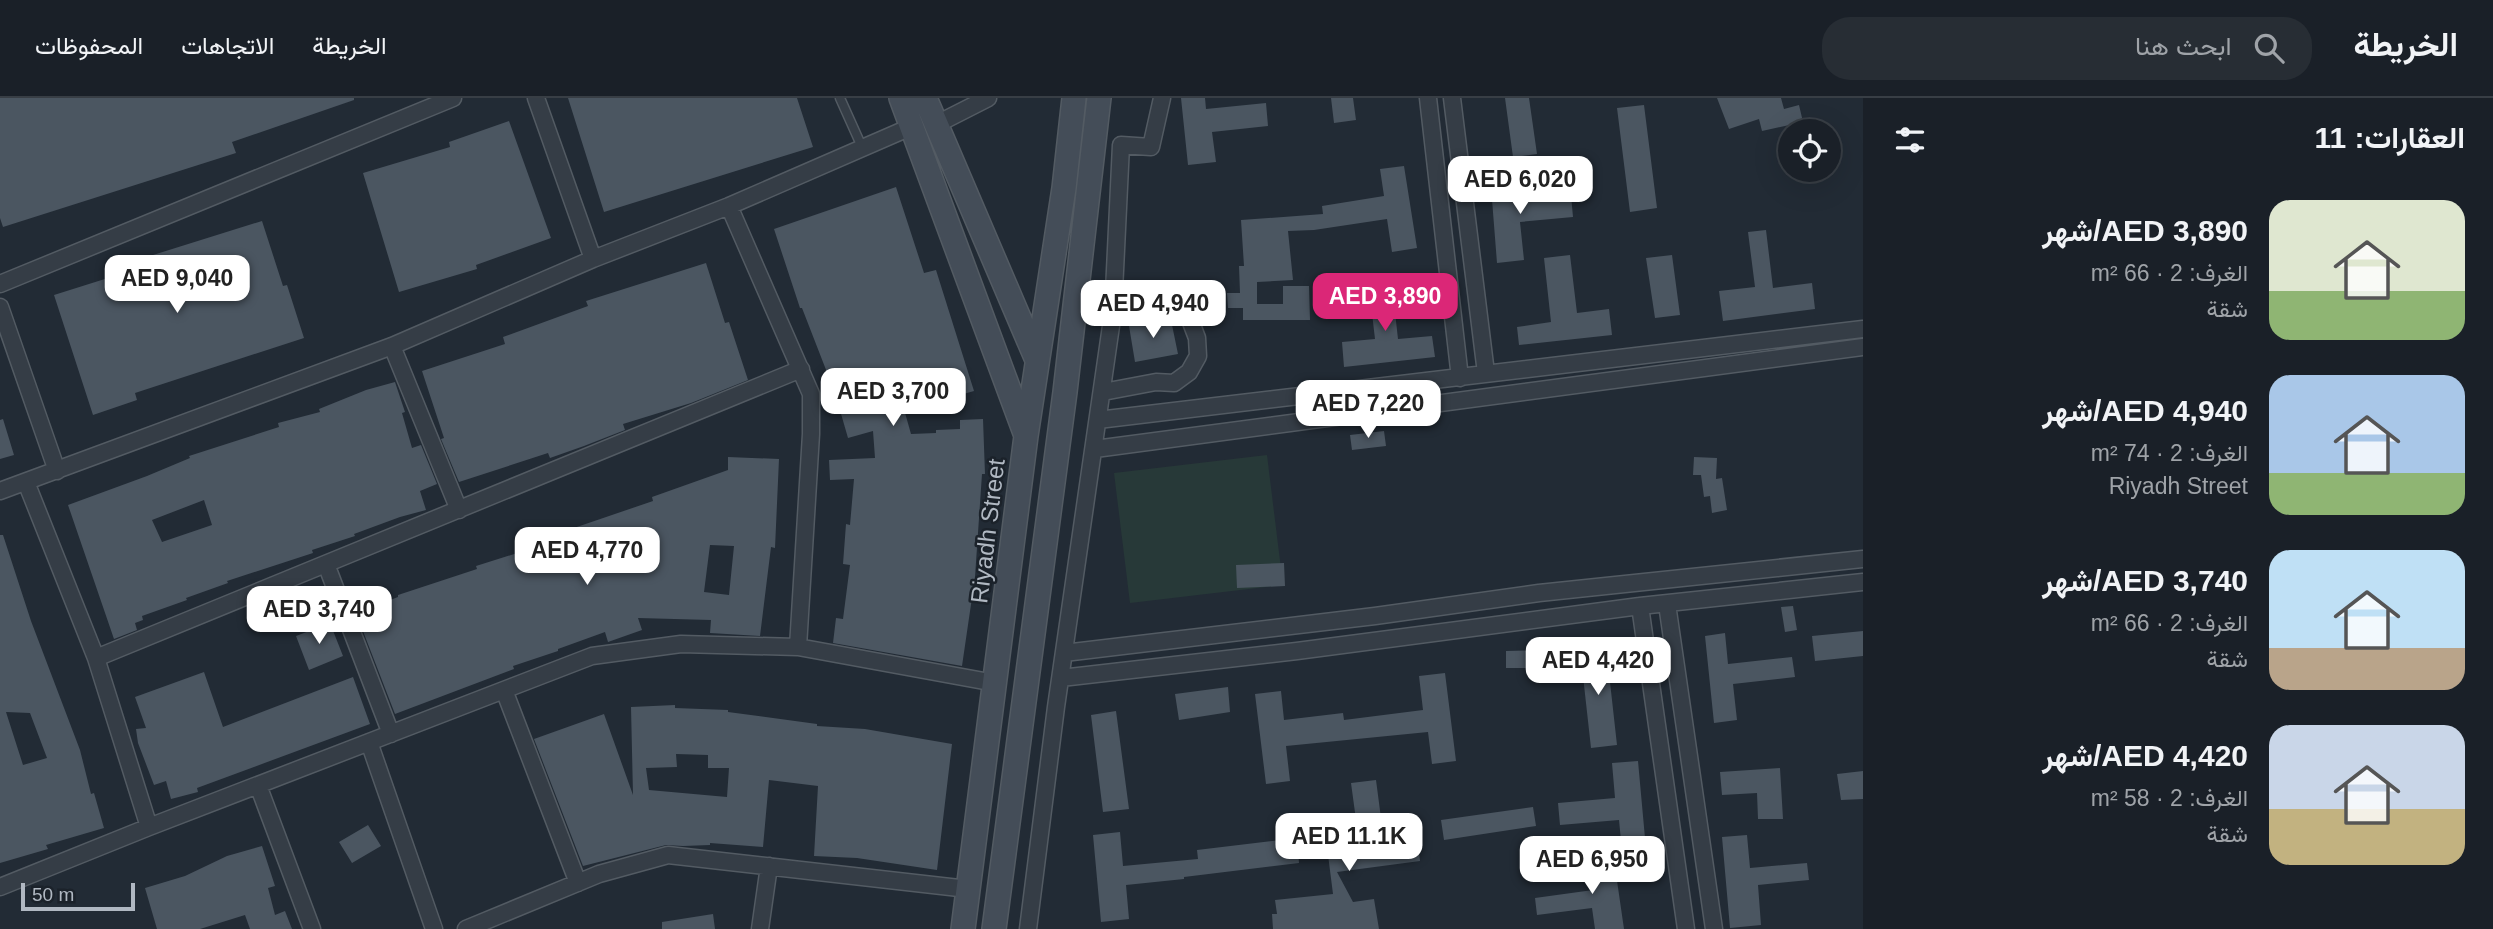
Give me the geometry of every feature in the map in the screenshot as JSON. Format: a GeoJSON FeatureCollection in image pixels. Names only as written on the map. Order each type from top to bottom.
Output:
{"type":"FeatureCollection","features":[{"type":"Feature","properties":{"kind":"main road"},"geometry":{"type":"LineString","coordinates":[[901,98],[924,125],[1012,302],[1037,360]]}},
{"type":"Feature","properties":{"kind":"main road"},"geometry":{"type":"LineString","coordinates":[[925,98],[924,125],[1026,436]]}},
{"type":"Feature","properties":{"kind":"main road","name":"Riyadh Street"},"geometry":{"type":"LineString","coordinates":[[963,929],[1026,436],[1074,98]]}},
{"type":"Feature","properties":{"kind":"main road"},"geometry":{"type":"LineString","coordinates":[[994,929],[1065,392],[1099,98]]}},
{"type":"Feature","properties":{"kind":"main road"},"geometry":{"type":"LineString","coordinates":[[1066,169],[1075,181],[1088,181]]}},
{"type":"Feature","properties":{"kind":"main road"},"geometry":{"type":"LineString","coordinates":[[1012,302],[1039,299],[1048,292]]}},
{"type":"Feature","properties":{"kind":"street"},"geometry":{"type":"LineString","coordinates":[[0,284],[453,98]]}},
{"type":"Feature","properties":{"kind":"street"},"geometry":{"type":"LineString","coordinates":[[536,98],[593,259]]}},
{"type":"Feature","properties":{"kind":"street"},"geometry":{"type":"LineString","coordinates":[[0,491],[393,346],[593,259],[729,206],[862,147],[988,98]]}},
{"type":"Feature","properties":{"kind":"street"},"geometry":{"type":"LineString","coordinates":[[1028,929],[1113,312],[1121,145],[1151,147],[1162,98]]}},
{"type":"Feature","properties":{"kind":"street"},"geometry":{"type":"LineString","coordinates":[[1428,98],[1460,378]]}},
{"type":"Feature","properties":{"kind":"street"},"geometry":{"type":"LineString","coordinates":[[1452,98],[1486,373]]}},
{"type":"Feature","properties":{"kind":"street"},"geometry":{"type":"LineString","coordinates":[[729,206],[811,394],[798,647]]}},
{"type":"Feature","properties":{"kind":"street"},"geometry":{"type":"LineString","coordinates":[[1103,392],[1156,382],[1174,383],[1189,372],[1198,356],[1189,317],[1178,309],[1113,312]]}},
{"type":"Feature","properties":{"kind":"street"},"geometry":{"type":"LineString","coordinates":[[1,314],[57,471]]}},
{"type":"Feature","properties":{"kind":"street"},"geometry":{"type":"LineString","coordinates":[[1098,420],[1855,330]]}},
{"type":"Feature","properties":{"kind":"street"},"geometry":{"type":"LineString","coordinates":[[393,346],[459,510]]}},
{"type":"Feature","properties":{"kind":"street"},"geometry":{"type":"LineString","coordinates":[[1094,449],[1855,348]]}},
{"type":"Feature","properties":{"kind":"street"},"geometry":{"type":"LineString","coordinates":[[96,658],[801,369]]}},
{"type":"Feature","properties":{"kind":"street"},"geometry":{"type":"LineString","coordinates":[[26,482],[96,658],[149,827]]}},
{"type":"Feature","properties":{"kind":"street"},"geometry":{"type":"LineString","coordinates":[[1064,653],[1375,616],[1539,593],[1863,559]]}},
{"type":"Feature","properties":{"kind":"street"},"geometry":{"type":"LineString","coordinates":[[326,564],[391,734]]}},
{"type":"Feature","properties":{"kind":"street"},"geometry":{"type":"LineString","coordinates":[[1061,678],[1310,650],[1640,606],[1863,582]]}},
{"type":"Feature","properties":{"kind":"street"},"geometry":{"type":"LineString","coordinates":[[1667,604],[1714,929]]}},
{"type":"Feature","properties":{"kind":"street"},"geometry":{"type":"LineString","coordinates":[[1640,606],[1686,929]]}},
{"type":"Feature","properties":{"kind":"street"},"geometry":{"type":"LineString","coordinates":[[0,887],[592,656],[681,644],[798,647],[995,683]]}},
{"type":"Feature","properties":{"kind":"street"},"geometry":{"type":"LineString","coordinates":[[504,690],[578,883]]}},
{"type":"Feature","properties":{"kind":"street"},"geometry":{"type":"LineString","coordinates":[[369,742],[434,929]]}},
{"type":"Feature","properties":{"kind":"street"},"geometry":{"type":"LineString","coordinates":[[258,785],[312,929]]}},
{"type":"Feature","properties":{"kind":"street"},"geometry":{"type":"LineString","coordinates":[[466,929],[599,874],[668,855],[968,889]]}},
{"type":"Feature","properties":{"kind":"street"},"geometry":{"type":"LineString","coordinates":[[760,929],[769,866]]}},
{"type":"Feature","properties":{"kind":"lane"},"geometry":{"type":"LineString","coordinates":[[840,98],[862,147]]}},
{"type":"Feature","properties":{"kind":"lane"},"geometry":{"type":"LineString","coordinates":[[1855,330],[1855,348]]}},
{"type":"Feature","properties":{"kind":"shaded area"},"geometry":{"type":"Polygon","coordinates":[[[1267,455],[1283,585],[1130,603],[1114,473],[1267,455]]]}},
{"type":"Feature","properties":{"kind":"building"},"geometry":{"type":"Polygon","coordinates":[[[0,98],[354,100],[232,142],[236,153],[3,227],[0,218],[0,98]]]}},
{"type":"Feature","properties":{"kind":"building"},"geometry":{"type":"Polygon","coordinates":[[[568,98],[797,98],[813,147],[604,212],[568,98]]]}},
{"type":"Feature","properties":{"kind":"building"},"geometry":{"type":"Polygon","coordinates":[[[1181,98],[1205,98],[1206,109],[1266,103],[1268,126],[1212,132],[1216,162],[1188,165],[1181,98]]]}},
{"type":"Feature","properties":{"kind":"building"},"geometry":{"type":"Polygon","coordinates":[[[1331,98],[1353,98],[1356,120],[1334,123],[1331,98]]]}},
{"type":"Feature","properties":{"kind":"building"},"geometry":{"type":"Polygon","coordinates":[[[1505,98],[1529,98],[1537,154],[1513,157],[1505,98]]]}},
{"type":"Feature","properties":{"kind":"building"},"geometry":{"type":"Polygon","coordinates":[[[1717,98],[1781,98],[1784,109],[1799,105],[1802,119],[1778,119],[1778,127],[1762,131],[1759,119],[1729,129],[1717,98]]]}},
{"type":"Feature","properties":{"kind":"building"},"geometry":{"type":"Polygon","coordinates":[[[1644,105],[1657,208],[1630,212],[1617,108],[1644,105]]]}},
{"type":"Feature","properties":{"kind":"building"},"geometry":{"type":"Polygon","coordinates":[[[509,121],[551,238],[476,265],[477,269],[399,292],[363,173],[450,147],[449,142],[509,121]]]}},
{"type":"Feature","properties":{"kind":"building"},"geometry":{"type":"Polygon","coordinates":[[[1404,166],[1417,248],[1392,252],[1387,219],[1314,230],[1288,231],[1293,280],[1257,282],[1257,304],[1283,304],[1283,286],[1309,286],[1310,320],[1243,320],[1243,308],[1228,308],[1227,293],[1240,293],[1239,266],[1244,266],[1241,220],[1323,214],[1322,206],[1384,196],[1380,169],[1404,166]]]}},
{"type":"Feature","properties":{"kind":"building"},"geometry":{"type":"Polygon","coordinates":[[[1511,172],[1514,200],[1571,195],[1573,217],[1520,222],[1524,260],[1497,263],[1490,174],[1511,172]]]}},
{"type":"Feature","properties":{"kind":"building"},"geometry":{"type":"Polygon","coordinates":[[[896,187],[924,273],[936,270],[974,391],[960,395],[933,394],[931,389],[898,388],[911,434],[960,429],[960,420],[983,419],[985,474],[982,474],[975,577],[962,666],[833,643],[836,618],[843,619],[850,565],[843,564],[846,524],[850,525],[854,479],[830,480],[829,460],[875,458],[873,431],[848,438],[835,393],[800,308],[774,229],[896,187]]]}},
{"type":"Feature","properties":{"kind":"building"},"geometry":{"type":"Polygon","coordinates":[[[262,221],[283,286],[287,285],[304,338],[135,393],[137,400],[93,415],[54,295],[108,278],[105,270],[262,221]]]}},
{"type":"Feature","properties":{"kind":"building"},"geometry":{"type":"Polygon","coordinates":[[[1766,230],[1773,288],[1812,283],[1815,309],[1723,321],[1719,291],[1755,287],[1748,232],[1766,230]]]}},
{"type":"Feature","properties":{"kind":"building"},"geometry":{"type":"Polygon","coordinates":[[[1570,255],[1577,313],[1609,309],[1612,335],[1519,345],[1517,327],[1551,322],[1544,258],[1570,255]]]}},
{"type":"Feature","properties":{"kind":"building"},"geometry":{"type":"Polygon","coordinates":[[[1672,255],[1680,315],[1655,318],[1646,258],[1672,255]]]}},
{"type":"Feature","properties":{"kind":"building"},"geometry":{"type":"Polygon","coordinates":[[[706,263],[725,323],[729,322],[748,380],[691,403],[623,424],[625,430],[550,458],[548,453],[459,482],[441,439],[444,438],[422,371],[505,344],[503,337],[588,306],[586,301],[706,263]]]}},
{"type":"Feature","properties":{"kind":"building"},"geometry":{"type":"Polygon","coordinates":[[[1391,276],[1398,339],[1432,336],[1435,357],[1344,367],[1342,342],[1375,339],[1368,279],[1391,276]]]}},
{"type":"Feature","properties":{"kind":"building"},"geometry":{"type":"Polygon","coordinates":[[[1171,320],[1178,354],[1135,362],[1129,326],[1171,320]]]}},
{"type":"Feature","properties":{"kind":"building"},"geometry":{"type":"Polygon","coordinates":[[[395,382],[405,412],[402,413],[412,448],[421,445],[437,484],[420,491],[426,510],[354,534],[355,536],[312,550],[313,553],[227,581],[228,583],[186,598],[187,600],[142,616],[143,620],[135,623],[137,630],[114,639],[68,505],[147,476],[190,458],[189,456],[279,427],[278,423],[320,412],[319,409],[366,390],[395,382]],[[204,500],[152,520],[162,542],[212,525],[204,500]]]}},
{"type":"Feature","properties":{"kind":"building"},"geometry":{"type":"Polygon","coordinates":[[[3,419],[14,455],[0,459],[0,420],[3,419]]]}},
{"type":"Feature","properties":{"kind":"building"},"geometry":{"type":"Polygon","coordinates":[[[1384,431],[1386,446],[1352,450],[1350,435],[1384,431]]]}},
{"type":"Feature","properties":{"kind":"building"},"geometry":{"type":"Polygon","coordinates":[[[728,457],[779,459],[775,548],[771,547],[760,636],[710,633],[711,620],[638,618],[642,630],[608,642],[605,632],[395,714],[356,613],[398,595],[477,569],[476,566],[530,549],[529,545],[569,534],[568,530],[653,501],[652,497],[728,470],[728,457]],[[710,545],[704,592],[729,595],[734,546],[710,545]]]}},
{"type":"Feature","properties":{"kind":"building"},"geometry":{"type":"Polygon","coordinates":[[[1694,457],[1717,458],[1716,479],[1722,478],[1727,510],[1712,513],[1710,496],[1704,497],[1701,475],[1693,475],[1694,457]]]}},
{"type":"Feature","properties":{"kind":"building"},"geometry":{"type":"Polygon","coordinates":[[[0,535],[3,535],[31,621],[80,750],[91,794],[94,793],[104,828],[46,845],[48,849],[0,863],[0,535]],[[6,712],[23,765],[47,758],[30,713],[6,712]]]}},
{"type":"Feature","properties":{"kind":"building"},"geometry":{"type":"Polygon","coordinates":[[[1284,563],[1285,586],[1237,588],[1236,565],[1284,563]]]}},
{"type":"Feature","properties":{"kind":"building"},"geometry":{"type":"Polygon","coordinates":[[[1793,606],[1797,630],[1785,632],[1781,607],[1793,606]]]}},
{"type":"Feature","properties":{"kind":"building"},"geometry":{"type":"Polygon","coordinates":[[[330,623],[343,656],[309,670],[296,636],[330,623]]]}},
{"type":"Feature","properties":{"kind":"building"},"geometry":{"type":"Polygon","coordinates":[[[1863,631],[1863,656],[1815,661],[1812,636],[1863,631]]]}},
{"type":"Feature","properties":{"kind":"building"},"geometry":{"type":"Polygon","coordinates":[[[1725,633],[1728,664],[1792,657],[1795,677],[1733,684],[1737,720],[1714,723],[1705,636],[1725,633]]]}},
{"type":"Feature","properties":{"kind":"building"},"geometry":{"type":"Polygon","coordinates":[[[1606,646],[1617,745],[1591,748],[1580,649],[1606,646]]]}},
{"type":"Feature","properties":{"kind":"building"},"geometry":{"type":"Polygon","coordinates":[[[1555,650],[1554,665],[1506,668],[1506,651],[1555,650]]]}},
{"type":"Feature","properties":{"kind":"building"},"geometry":{"type":"Polygon","coordinates":[[[204,672],[223,727],[353,677],[370,724],[197,788],[198,792],[171,799],[166,781],[154,785],[138,743],[136,729],[146,728],[135,697],[204,672]]]}},
{"type":"Feature","properties":{"kind":"building"},"geometry":{"type":"Polygon","coordinates":[[[1445,673],[1456,761],[1432,764],[1428,732],[1286,746],[1290,781],[1266,784],[1255,694],[1281,691],[1284,720],[1343,713],[1344,720],[1423,710],[1419,676],[1445,673]]]}},
{"type":"Feature","properties":{"kind":"building"},"geometry":{"type":"Polygon","coordinates":[[[1228,687],[1230,712],[1179,720],[1175,694],[1228,687]]]}},
{"type":"Feature","properties":{"kind":"building"},"geometry":{"type":"Polygon","coordinates":[[[675,705],[675,708],[728,710],[817,726],[865,729],[952,744],[937,870],[857,858],[814,856],[818,786],[769,780],[763,847],[710,843],[666,845],[583,866],[534,739],[604,714],[633,795],[631,707],[675,705]],[[676,754],[677,767],[646,768],[649,790],[727,797],[729,768],[708,768],[708,755],[676,754]]]}},
{"type":"Feature","properties":{"kind":"building"},"geometry":{"type":"Polygon","coordinates":[[[1116,711],[1129,809],[1103,812],[1091,715],[1116,711]]]}},
{"type":"Feature","properties":{"kind":"building"},"geometry":{"type":"Polygon","coordinates":[[[1638,761],[1646,849],[1622,851],[1619,820],[1560,825],[1558,803],[1615,798],[1612,763],[1638,761]]]}},
{"type":"Feature","properties":{"kind":"building"},"geometry":{"type":"Polygon","coordinates":[[[1780,768],[1783,819],[1758,819],[1757,793],[1722,795],[1720,772],[1780,768]]]}},
{"type":"Feature","properties":{"kind":"building"},"geometry":{"type":"Polygon","coordinates":[[[1863,771],[1863,799],[1841,800],[1837,774],[1863,771]]]}},
{"type":"Feature","properties":{"kind":"building"},"geometry":{"type":"Polygon","coordinates":[[[1376,780],[1384,841],[1417,837],[1420,861],[1337,872],[1353,902],[1374,899],[1379,929],[1273,929],[1272,914],[1277,914],[1275,900],[1333,894],[1327,847],[1359,842],[1351,783],[1376,780]]]}},
{"type":"Feature","properties":{"kind":"building"},"geometry":{"type":"Polygon","coordinates":[[[1533,807],[1536,826],[1444,840],[1441,820],[1533,807]]]}},
{"type":"Feature","properties":{"kind":"building"},"geometry":{"type":"Polygon","coordinates":[[[368,825],[381,846],[352,863],[339,842],[368,825]]]}},
{"type":"Feature","properties":{"kind":"building"},"geometry":{"type":"Polygon","coordinates":[[[1120,832],[1123,866],[1198,859],[1197,850],[1297,838],[1299,863],[1126,885],[1129,919],[1101,922],[1093,835],[1120,832]]]}},
{"type":"Feature","properties":{"kind":"building"},"geometry":{"type":"Polygon","coordinates":[[[1747,835],[1750,868],[1807,863],[1809,880],[1758,885],[1761,925],[1730,928],[1722,837],[1747,835]]]}},
{"type":"Feature","properties":{"kind":"building"},"geometry":{"type":"Polygon","coordinates":[[[262,846],[275,886],[268,888],[275,915],[285,911],[292,929],[250,929],[245,915],[200,929],[157,929],[145,888],[185,876],[227,856],[262,846]]]}},
{"type":"Feature","properties":{"kind":"building"},"geometry":{"type":"Polygon","coordinates":[[[1613,853],[1624,929],[1595,929],[1592,908],[1537,915],[1535,898],[1593,890],[1589,857],[1613,853]]]}},
{"type":"Feature","properties":{"kind":"building"},"geometry":{"type":"Polygon","coordinates":[[[713,914],[715,929],[662,929],[662,922],[713,914]]]}}]}
